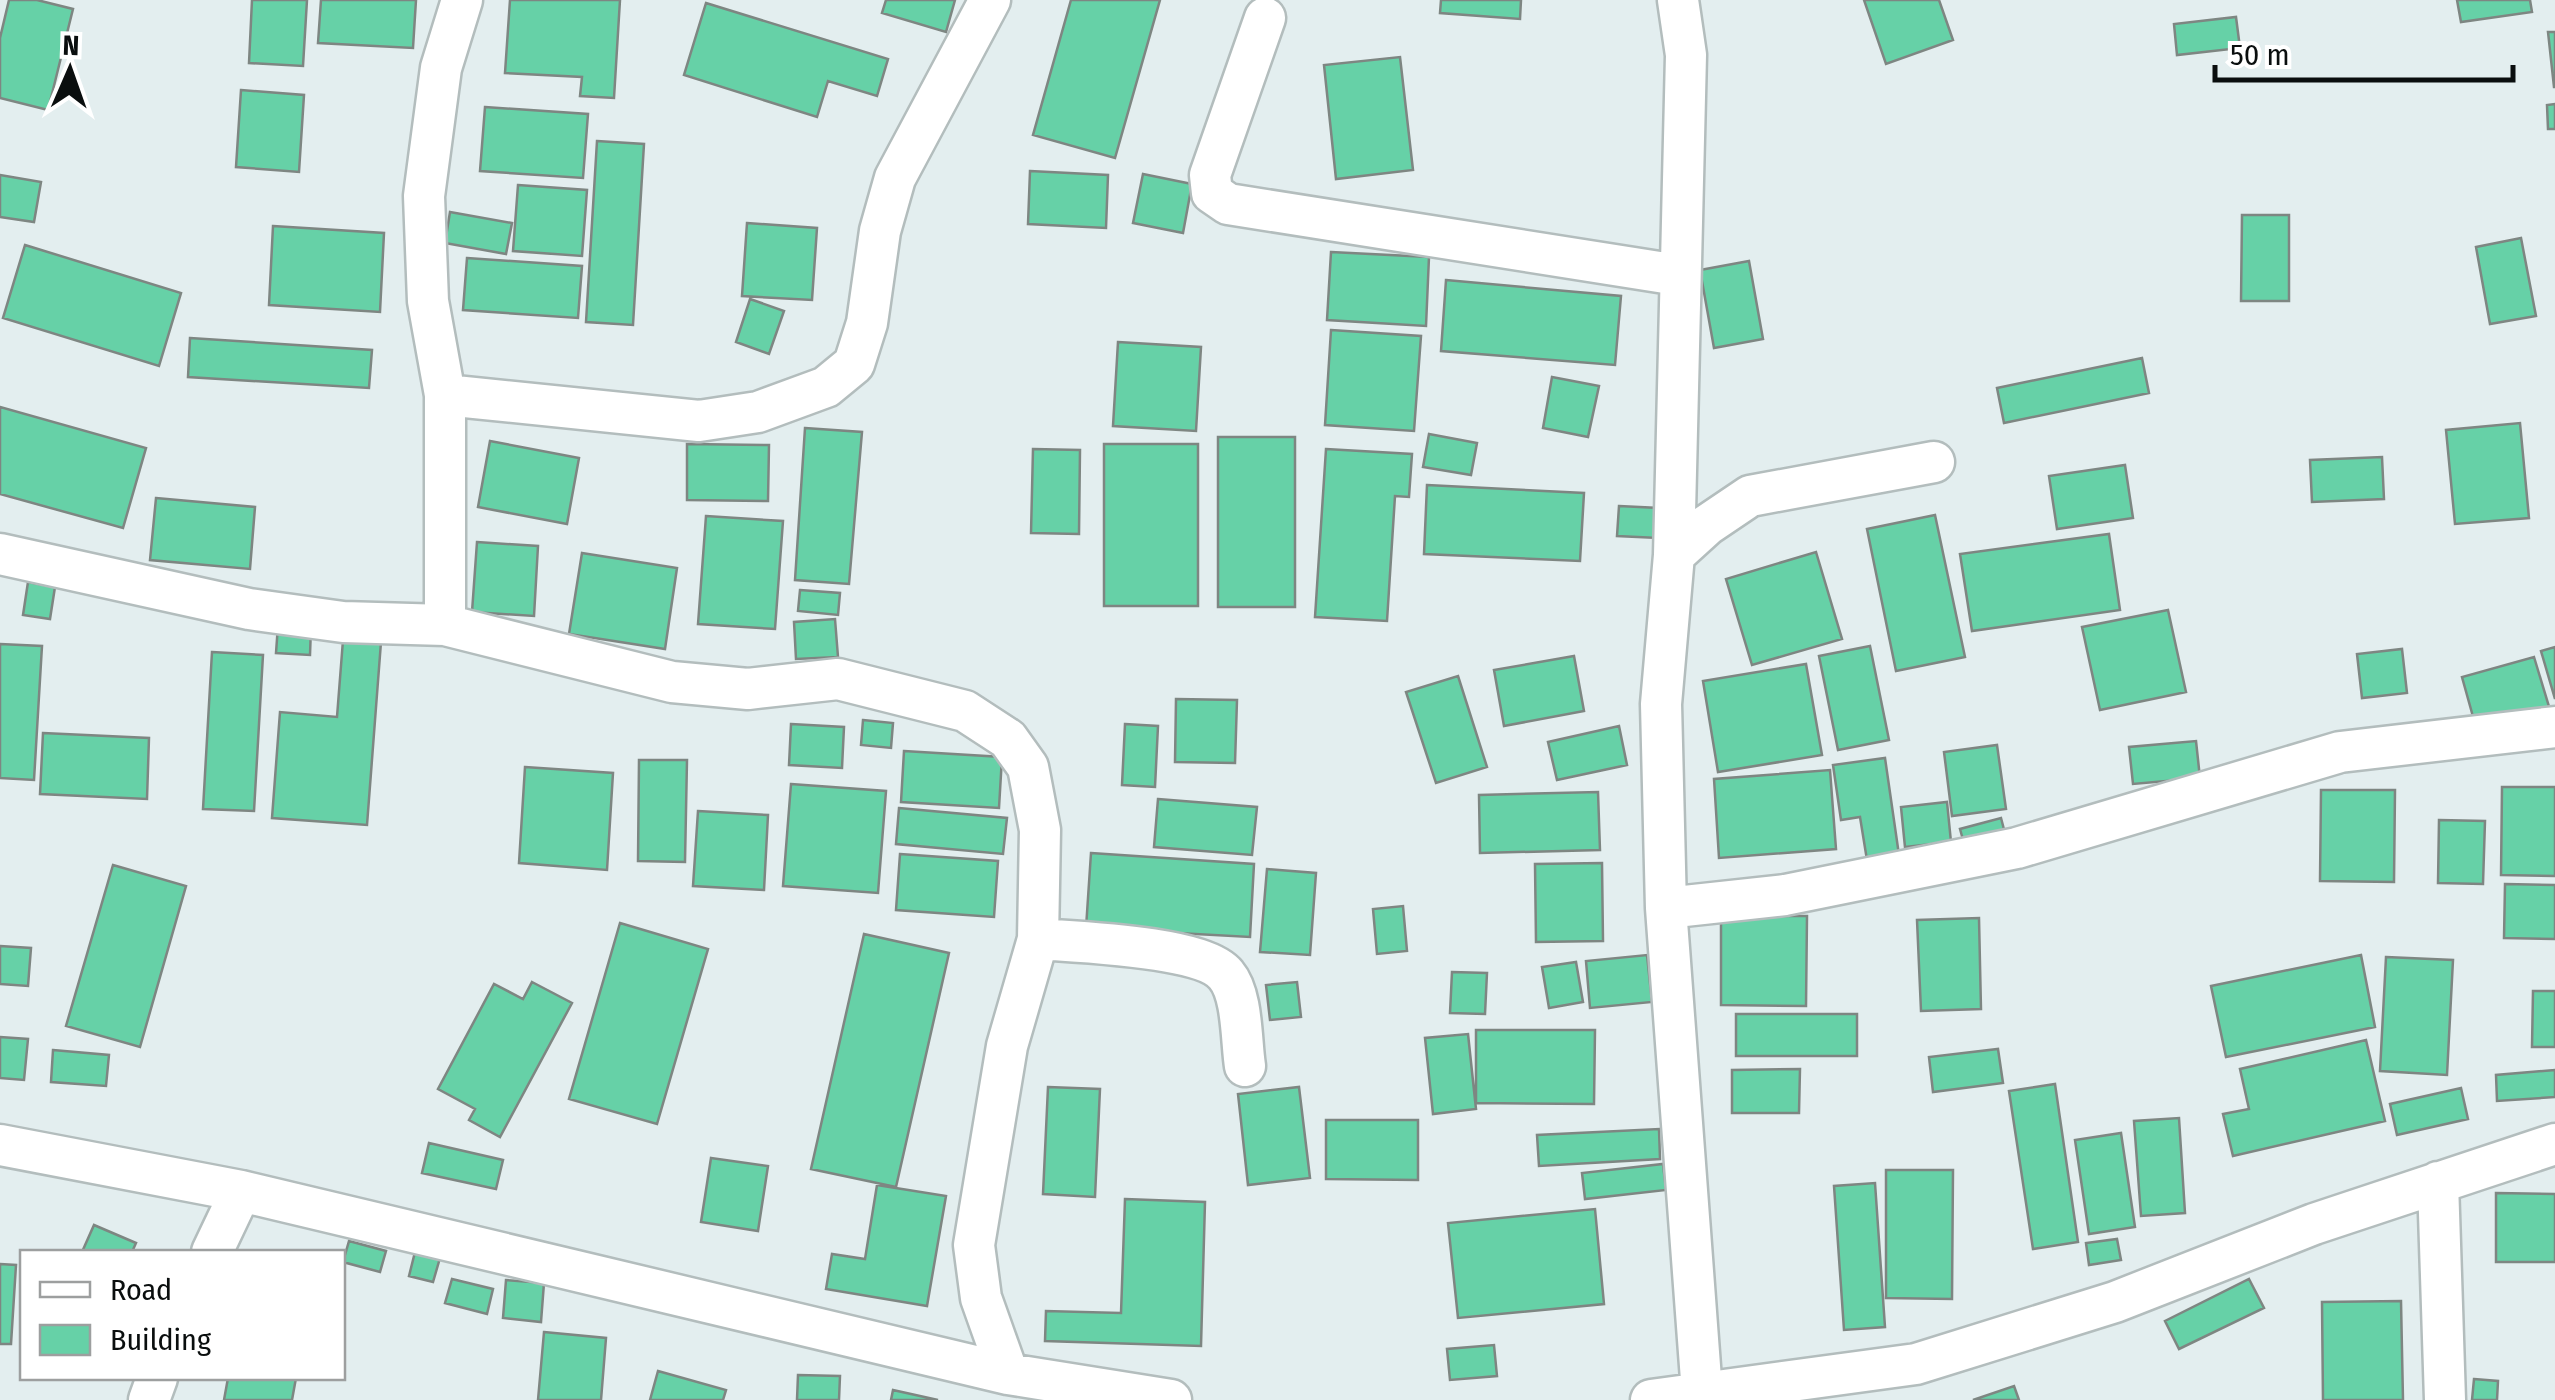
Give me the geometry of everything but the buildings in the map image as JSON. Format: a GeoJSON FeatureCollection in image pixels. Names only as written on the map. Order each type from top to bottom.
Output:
{"type":"FeatureCollection","features":[{"type":"Feature","properties":{"kind":"street"},"geometry":{"type":"LineString","coordinates":[[445,626],[445,395],[428,301],[424,196],[441,68],[462,0]]}},
{"type":"Feature","properties":{"kind":"street"},"geometry":{"type":"LineString","coordinates":[[445,395],[699,421],[758,412],[826,387],[854,364],[867,322],[880,232],[895,178],[990,0]]}},
{"type":"Feature","properties":{"kind":"street"},"geometry":{"type":"LineString","coordinates":[[1678,0],[1686,55],[1674,555],[1661,704],[1666,908],[1702,1393]]}},
{"type":"Feature","properties":{"kind":"street"},"geometry":{"type":"LineString","coordinates":[[1265,18],[1210,175],[1212,193],[1228,204],[1678,274]]}},
{"type":"Feature","properties":{"kind":"street"},"geometry":{"type":"LineString","coordinates":[[1674,555],[1707,524],[1750,496],[1934,462]]}},
{"type":"Feature","properties":{"kind":"street"},"geometry":{"type":"LineString","coordinates":[[0,554],[249,609],[343,622],[445,626],[672,682],[748,689],[838,679],[965,711],[1008,738],[1028,767],[1040,830],[1038,938],[1007,1046],[974,1245],[981,1298],[1008,1374]]}},
{"type":"Feature","properties":{"kind":"street"},"geometry":{"type":"LineString","coordinates":[[1666,908],[1785,895],[2018,848],[2340,752],[2555,727]]}},
{"type":"Feature","properties":{"kind":"street"},"geometry":{"type":"LineString","coordinates":[[1038,938],[1179,954],[1212,966],[1226,975],[1232,988],[1245,1066]]}},
{"type":"Feature","properties":{"kind":"street"},"geometry":{"type":"LineString","coordinates":[[1651,1400],[1702,1393],[1916,1382],[2115,1302],[2438,1182],[2555,1144]]}},
{"type":"Feature","properties":{"kind":"street"},"geometry":{"type":"LineString","coordinates":[[0,1145],[241,1191],[634,1288],[1008,1374],[1171,1400]]}},
{"type":"Feature","properties":{"kind":"street"},"geometry":{"type":"LineString","coordinates":[[2438,1182],[2445,1400]]}},
{"type":"Feature","properties":{"kind":"street"},"geometry":{"type":"LineString","coordinates":[[213,1250],[241,1191]]}}]}
